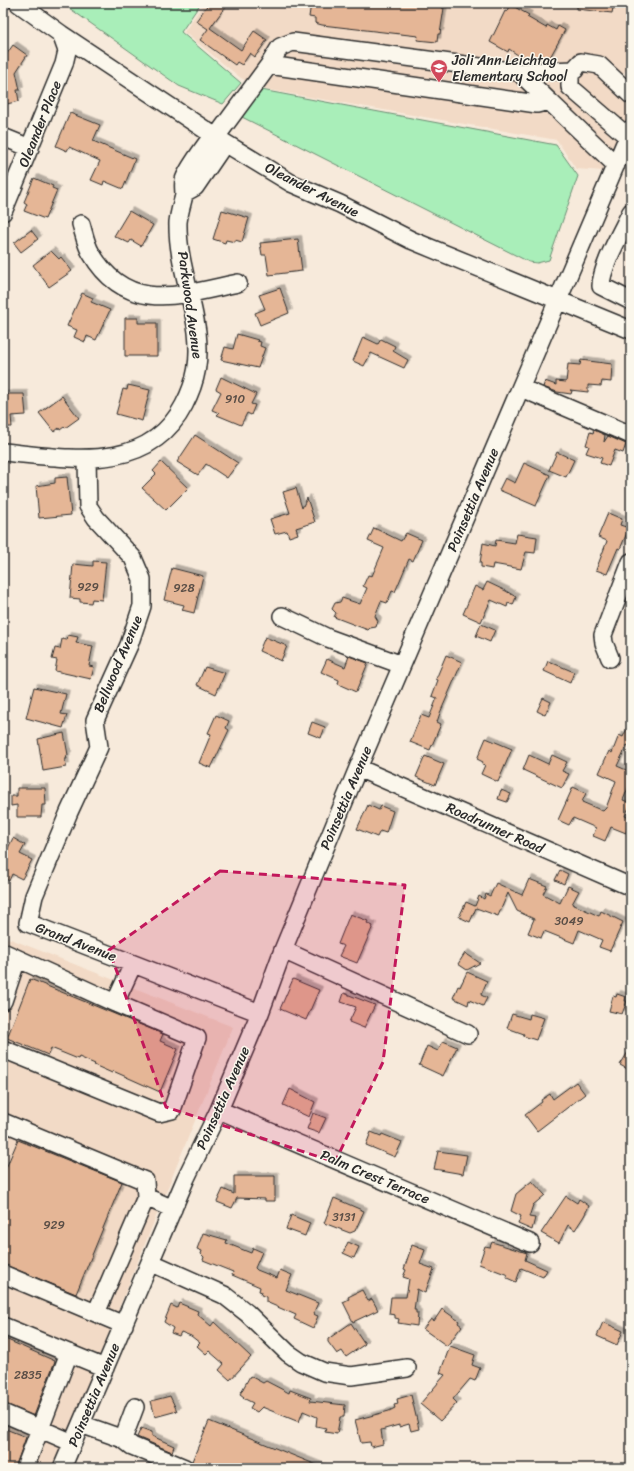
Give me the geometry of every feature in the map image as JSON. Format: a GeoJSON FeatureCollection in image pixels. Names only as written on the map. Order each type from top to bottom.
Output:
{"type":"FeatureCollection","features":[{"type":"Feature","properties":{"kind":"street","name":"Oleander Avenue"},"geometry":{"type":"LineString","coordinates":[[18,3],[61,34],[218,138],[291,183],[340,204],[411,240],[631,330]]}},
{"type":"Feature","properties":{"kind":"street","name":"Oleander Place"},"geometry":{"type":"LineString","coordinates":[[3,212],[64,64],[67,51],[61,34]]}},
{"type":"Feature","properties":{"kind":"street","name":"Parkwood Avenue"},"geometry":{"type":"LineString","coordinates":[[3,452],[87,459],[118,456],[138,449],[161,436],[176,420],[190,395],[199,365],[197,331],[183,264],[178,222],[184,193],[184,179],[218,138],[280,47],[293,42],[519,72],[575,70],[581,62],[598,65],[631,95]]}},
{"type":"Feature","properties":{"kind":"street"},"geometry":{"type":"LineString","coordinates":[[269,65],[536,104],[549,101]]}},
{"type":"Feature","properties":{"kind":"street"},"geometry":{"type":"LineString","coordinates":[[575,70],[570,74],[570,87],[630,133]]}},
{"type":"Feature","properties":{"kind":"street"},"geometry":{"type":"LineString","coordinates":[[519,72],[616,165]]}},
{"type":"Feature","properties":{"kind":"street","name":"Poinsettia Avenue"},"geometry":{"type":"LineString","coordinates":[[62,1468],[173,1209],[219,1110],[260,1013],[283,950],[358,768],[630,133]]}},
{"type":"Feature","properties":{"kind":"street"},"geometry":{"type":"LineString","coordinates":[[3,137],[30,148]]}},
{"type":"Feature","properties":{"kind":"street"},"geometry":{"type":"LineString","coordinates":[[631,212],[605,267],[601,286],[631,301]]}},
{"type":"Feature","properties":{"kind":"street"},"geometry":{"type":"LineString","coordinates":[[81,224],[90,252],[103,271],[119,285],[156,297],[189,293],[238,283]]}},
{"type":"Feature","properties":{"kind":"street"},"geometry":{"type":"LineString","coordinates":[[522,388],[631,435]]}},
{"type":"Feature","properties":{"kind":"street","name":"Bellwood Avenue"},"geometry":{"type":"LineString","coordinates":[[87,459],[88,506],[96,518],[133,558],[142,579],[142,606],[131,638],[95,720]]}},
{"type":"Feature","properties":{"kind":"street"},"geometry":{"type":"LineString","coordinates":[[610,658],[604,643],[603,635],[631,562]]}},
{"type":"Feature","properties":{"kind":"street"},"geometry":{"type":"LineString","coordinates":[[282,616],[328,638],[402,665]]}},
{"type":"Feature","properties":{"kind":"street","name":"Grand Avenue"},"geometry":{"type":"LineString","coordinates":[[95,720],[100,747],[69,812],[34,896],[28,923],[260,1013]]}},
{"type":"Feature","properties":{"kind":"street","name":"Roadrunner Road"},"geometry":{"type":"LineString","coordinates":[[358,768],[631,887]]}},
{"type":"Feature","properties":{"kind":"street"},"geometry":{"type":"LineString","coordinates":[[283,950],[468,1034]]}},
{"type":"Feature","properties":{"kind":"street"},"geometry":{"type":"LineString","coordinates":[[3,1001],[10,956],[197,1038],[172,1110],[159,1113],[3,1049]]}},
{"type":"Feature","properties":{"kind":"street"},"geometry":{"type":"LineString","coordinates":[[115,1003],[133,964]]}},
{"type":"Feature","properties":{"kind":"street","name":"Palm Crest Terrace"},"geometry":{"type":"LineString","coordinates":[[219,1110],[530,1243]]}},
{"type":"Feature","properties":{"kind":"street"},"geometry":{"type":"LineString","coordinates":[[3,1123],[145,1180],[146,1198],[96,1313]]}},
{"type":"Feature","properties":{"kind":"street"},"geometry":{"type":"LineString","coordinates":[[146,1198],[173,1209]]}},
{"type":"Feature","properties":{"kind":"street"},"geometry":{"type":"LineString","coordinates":[[150,1262],[224,1295],[247,1313],[288,1353],[301,1362],[324,1372],[351,1376],[407,1368]]}},
{"type":"Feature","properties":{"kind":"street"},"geometry":{"type":"LineString","coordinates":[[3,1274],[124,1325]]}},
{"type":"Feature","properties":{"kind":"street"},"geometry":{"type":"LineString","coordinates":[[3,1326],[105,1368]]}},
{"type":"Feature","properties":{"kind":"street"},"geometry":{"type":"LineString","coordinates":[[25,1468],[69,1353]]}},
{"type":"Feature","properties":{"kind":"street"},"geometry":{"type":"LineString","coordinates":[[123,1439],[135,1407]]}},
{"type":"Feature","properties":{"kind":"street"},"geometry":{"type":"LineString","coordinates":[[3,1413],[73,1443]]}},
{"type":"Feature","properties":{"kind":"street"},"geometry":{"type":"LineString","coordinates":[[81,1424],[123,1439],[132,1446],[185,1468]]}},
{"type":"Feature","properties":{"kind":"highlighted area"},"geometry":{"type":"Polygon","coordinates":[[[220,871],[405,885],[383,1062],[335,1162],[166,1107],[109,950],[220,871]]]}},
{"type":"Feature","properties":{"kind":"shaded area","name":"Joli Ann Leichtag Elementary School"},"geometry":{"type":"Polygon","coordinates":[[[204,3],[631,3],[631,64],[620,77],[631,88],[631,141],[618,172],[576,169],[557,140],[263,89],[241,78],[184,32],[204,3]]]}},
{"type":"Feature","properties":{"kind":"shaded area"},"geometry":{"type":"Polygon","coordinates":[[[3,936],[233,1027],[54,1468],[3,1468],[3,936]]]}},
{"type":"Feature","properties":{"kind":"green space"},"geometry":{"type":"Polygon","coordinates":[[[62,3],[201,3],[181,32],[241,83],[223,104],[179,86],[62,3]]]}},
{"type":"Feature","properties":{"kind":"green space"},"geometry":{"type":"Polygon","coordinates":[[[256,89],[556,145],[578,176],[549,260],[537,263],[529,262],[238,115],[256,89]]]}},
{"type":"Feature","properties":{"kind":"building"},"geometry":{"type":"Polygon","coordinates":[[[209,3],[228,3],[210,28],[241,50],[254,31],[267,40],[255,57],[250,53],[242,65],[237,62],[235,65],[200,40],[208,29],[196,21],[209,3]]]}},
{"type":"Feature","properties":{"kind":"building"},"geometry":{"type":"Polygon","coordinates":[[[311,3],[443,3],[442,8],[444,8],[440,34],[438,34],[437,42],[417,40],[418,36],[315,23],[315,18],[309,17],[311,3]]]}},
{"type":"Feature","properties":{"kind":"building"},"geometry":{"type":"Polygon","coordinates":[[[577,3],[614,3],[612,13],[577,9],[577,3]]]}},
{"type":"Feature","properties":{"kind":"building"},"geometry":{"type":"Polygon","coordinates":[[[511,5],[529,15],[527,17],[546,28],[547,25],[556,30],[558,26],[565,30],[548,61],[540,59],[539,61],[528,62],[509,49],[508,52],[490,42],[505,11],[507,12],[511,5]]]}},
{"type":"Feature","properties":{"kind":"building"},"geometry":{"type":"Polygon","coordinates":[[[13,45],[27,55],[16,72],[20,90],[17,90],[19,101],[3,105],[3,59],[13,45]]]}},
{"type":"Feature","properties":{"kind":"building"},"geometry":{"type":"Polygon","coordinates":[[[70,113],[100,125],[93,141],[135,159],[123,189],[104,181],[103,185],[91,180],[100,161],[69,147],[67,151],[56,146],[70,113]]]}},
{"type":"Feature","properties":{"kind":"building"},"geometry":{"type":"Polygon","coordinates":[[[34,178],[53,186],[52,188],[57,190],[45,219],[24,211],[27,204],[24,202],[34,178]]]}},
{"type":"Feature","properties":{"kind":"building"},"geometry":{"type":"Polygon","coordinates":[[[222,210],[249,218],[242,242],[226,240],[225,243],[213,239],[222,210]]]}},
{"type":"Feature","properties":{"kind":"building"},"geometry":{"type":"Polygon","coordinates":[[[129,211],[153,225],[141,246],[131,240],[129,243],[114,236],[129,211]]]}},
{"type":"Feature","properties":{"kind":"building"},"geometry":{"type":"Polygon","coordinates":[[[31,230],[38,239],[21,252],[14,243],[31,230]]]}},
{"type":"Feature","properties":{"kind":"building"},"geometry":{"type":"Polygon","coordinates":[[[298,239],[302,271],[269,275],[266,255],[262,255],[260,243],[298,239]]]}},
{"type":"Feature","properties":{"kind":"building"},"geometry":{"type":"Polygon","coordinates":[[[51,251],[59,259],[61,257],[72,271],[49,287],[33,265],[51,251]]]}},
{"type":"Feature","properties":{"kind":"building"},"geometry":{"type":"Polygon","coordinates":[[[280,288],[289,313],[260,325],[255,313],[265,309],[259,295],[280,288]]]}},
{"type":"Feature","properties":{"kind":"building"},"geometry":{"type":"Polygon","coordinates":[[[82,293],[93,298],[91,302],[110,310],[96,340],[87,336],[85,342],[74,337],[77,330],[67,326],[82,293]]]}},
{"type":"Feature","properties":{"kind":"building"},"geometry":{"type":"Polygon","coordinates":[[[125,318],[138,318],[138,323],[157,323],[157,356],[125,356],[125,318]]]}},
{"type":"Feature","properties":{"kind":"building"},"geometry":{"type":"Polygon","coordinates":[[[237,334],[258,340],[257,341],[261,342],[260,346],[265,348],[258,368],[221,360],[225,347],[233,349],[237,334]]]}},
{"type":"Feature","properties":{"kind":"building"},"geometry":{"type":"Polygon","coordinates":[[[363,337],[378,344],[381,339],[395,346],[393,351],[408,360],[404,368],[371,353],[364,366],[353,361],[363,337]]]}},
{"type":"Feature","properties":{"kind":"building"},"geometry":{"type":"Polygon","coordinates":[[[581,360],[612,364],[611,382],[602,381],[601,386],[588,385],[588,392],[570,390],[572,391],[571,394],[557,392],[543,387],[545,381],[556,385],[556,381],[566,382],[568,364],[580,365],[581,360]]]}},
{"type":"Feature","properties":{"kind":"building"},"geometry":{"type":"Polygon","coordinates":[[[221,377],[256,394],[251,404],[255,405],[251,415],[247,413],[241,425],[217,415],[219,413],[212,410],[221,392],[216,389],[221,377]]]}},
{"type":"Feature","properties":{"kind":"building"},"geometry":{"type":"Polygon","coordinates":[[[128,385],[150,390],[142,421],[116,414],[123,389],[127,390],[128,385]]]}},
{"type":"Feature","properties":{"kind":"building"},"geometry":{"type":"Polygon","coordinates":[[[24,394],[26,415],[11,416],[12,427],[3,427],[3,395],[24,394]]]}},
{"type":"Feature","properties":{"kind":"building"},"geometry":{"type":"Polygon","coordinates":[[[62,396],[79,418],[65,428],[64,427],[60,430],[59,428],[54,432],[39,413],[62,396]]]}},
{"type":"Feature","properties":{"kind":"building"},"geometry":{"type":"Polygon","coordinates":[[[594,430],[605,435],[604,442],[608,436],[626,444],[623,453],[615,450],[609,466],[600,463],[602,458],[586,453],[589,446],[586,445],[590,432],[593,433],[594,430]]]}},
{"type":"Feature","properties":{"kind":"building"},"geometry":{"type":"Polygon","coordinates":[[[195,435],[238,463],[227,478],[206,464],[198,475],[177,462],[195,435]]]}},
{"type":"Feature","properties":{"kind":"building"},"geometry":{"type":"Polygon","coordinates":[[[557,452],[574,460],[566,477],[549,470],[557,452]]]}},
{"type":"Feature","properties":{"kind":"building"},"geometry":{"type":"Polygon","coordinates":[[[161,462],[188,488],[166,510],[142,488],[156,474],[153,471],[161,462]]]}},
{"type":"Feature","properties":{"kind":"building"},"geometry":{"type":"Polygon","coordinates":[[[524,463],[550,475],[536,506],[499,490],[505,478],[515,483],[524,463]]]}},
{"type":"Feature","properties":{"kind":"building"},"geometry":{"type":"Polygon","coordinates":[[[67,477],[71,515],[39,518],[36,486],[55,483],[55,478],[67,477]]]}},
{"type":"Feature","properties":{"kind":"building"},"geometry":{"type":"Polygon","coordinates":[[[296,488],[302,508],[307,498],[315,522],[296,528],[298,534],[289,537],[287,531],[275,534],[270,519],[290,513],[283,492],[296,488]]]}},
{"type":"Feature","properties":{"kind":"building"},"geometry":{"type":"Polygon","coordinates":[[[608,513],[622,519],[620,525],[629,528],[620,549],[618,548],[607,574],[596,570],[607,541],[598,537],[608,513]]]}},
{"type":"Feature","properties":{"kind":"building"},"geometry":{"type":"Polygon","coordinates":[[[374,528],[401,541],[406,533],[422,540],[413,561],[409,559],[395,592],[392,591],[387,603],[381,601],[375,616],[378,621],[376,627],[368,630],[334,617],[336,613],[332,609],[335,603],[340,602],[342,598],[360,604],[367,588],[363,586],[368,575],[372,576],[384,548],[368,541],[374,528]]]}},
{"type":"Feature","properties":{"kind":"building"},"geometry":{"type":"Polygon","coordinates":[[[517,534],[537,537],[535,553],[526,552],[521,569],[493,564],[492,569],[481,567],[480,563],[483,543],[495,546],[496,540],[515,543],[517,534]]]}},
{"type":"Feature","properties":{"kind":"building"},"geometry":{"type":"Polygon","coordinates":[[[93,561],[106,562],[102,600],[92,599],[91,603],[80,602],[80,599],[70,598],[73,564],[93,566],[93,561]]]}},
{"type":"Feature","properties":{"kind":"building"},"geometry":{"type":"Polygon","coordinates":[[[172,568],[203,576],[194,613],[182,610],[184,605],[164,600],[172,568]]]}},
{"type":"Feature","properties":{"kind":"building"},"geometry":{"type":"Polygon","coordinates":[[[487,582],[516,597],[513,605],[508,603],[507,607],[491,600],[481,622],[463,614],[475,586],[483,590],[487,582]]]}},
{"type":"Feature","properties":{"kind":"building"},"geometry":{"type":"Polygon","coordinates":[[[481,624],[495,630],[490,642],[476,636],[481,624]]]}},
{"type":"Feature","properties":{"kind":"building"},"geometry":{"type":"Polygon","coordinates":[[[68,635],[78,637],[76,643],[93,646],[89,666],[94,667],[91,679],[55,671],[57,660],[52,659],[55,648],[60,649],[62,639],[67,640],[68,635]]]}},
{"type":"Feature","properties":{"kind":"building"},"geometry":{"type":"Polygon","coordinates":[[[265,637],[287,646],[281,661],[259,651],[265,637]]]}},
{"type":"Feature","properties":{"kind":"building"},"geometry":{"type":"Polygon","coordinates":[[[446,655],[462,662],[440,713],[437,722],[441,724],[430,750],[410,742],[421,715],[429,718],[437,698],[432,696],[438,680],[436,679],[446,655]]]}},
{"type":"Feature","properties":{"kind":"building"},"geometry":{"type":"Polygon","coordinates":[[[349,656],[368,663],[356,692],[338,684],[339,680],[321,672],[327,659],[345,667],[349,656]]]}},
{"type":"Feature","properties":{"kind":"building"},"geometry":{"type":"Polygon","coordinates":[[[548,661],[574,672],[570,683],[544,671],[548,661]]]}},
{"type":"Feature","properties":{"kind":"building"},"geometry":{"type":"Polygon","coordinates":[[[205,667],[225,673],[216,694],[197,685],[205,667]]]}},
{"type":"Feature","properties":{"kind":"building"},"geometry":{"type":"Polygon","coordinates":[[[34,687],[66,694],[61,714],[67,715],[63,728],[26,718],[34,687]]]}},
{"type":"Feature","properties":{"kind":"building"},"geometry":{"type":"Polygon","coordinates":[[[543,698],[551,702],[545,715],[537,711],[543,698]]]}},
{"type":"Feature","properties":{"kind":"building"},"geometry":{"type":"Polygon","coordinates":[[[216,715],[229,721],[226,728],[229,730],[211,768],[199,763],[211,734],[208,733],[216,715]]]}},
{"type":"Feature","properties":{"kind":"building"},"geometry":{"type":"Polygon","coordinates":[[[631,720],[631,747],[627,745],[617,766],[631,772],[631,781],[623,800],[631,803],[625,816],[631,819],[626,833],[611,827],[605,841],[593,836],[596,828],[573,818],[569,825],[558,820],[573,787],[586,793],[582,802],[603,811],[606,808],[616,781],[599,773],[609,751],[612,753],[619,735],[623,737],[631,720]]]}},
{"type":"Feature","properties":{"kind":"building"},"geometry":{"type":"Polygon","coordinates":[[[312,722],[325,727],[321,738],[308,733],[312,722]]]}},
{"type":"Feature","properties":{"kind":"building"},"geometry":{"type":"Polygon","coordinates":[[[64,733],[68,755],[66,756],[67,759],[65,759],[66,767],[43,771],[38,739],[64,733]]]}},
{"type":"Feature","properties":{"kind":"building"},"geometry":{"type":"Polygon","coordinates":[[[486,738],[512,749],[498,782],[481,774],[485,765],[477,759],[486,738]]]}},
{"type":"Feature","properties":{"kind":"building"},"geometry":{"type":"Polygon","coordinates":[[[529,755],[548,764],[552,755],[567,762],[562,771],[569,774],[562,788],[523,770],[529,755]]]}},
{"type":"Feature","properties":{"kind":"building"},"geometry":{"type":"Polygon","coordinates":[[[425,756],[444,764],[435,785],[416,777],[425,756]]]}},
{"type":"Feature","properties":{"kind":"building"},"geometry":{"type":"Polygon","coordinates":[[[17,788],[45,788],[46,805],[42,805],[41,817],[17,817],[17,805],[11,806],[11,796],[17,796],[17,788]]]}},
{"type":"Feature","properties":{"kind":"building"},"geometry":{"type":"Polygon","coordinates":[[[501,790],[511,794],[507,802],[498,799],[501,790]]]}},
{"type":"Feature","properties":{"kind":"building"},"geometry":{"type":"Polygon","coordinates":[[[368,805],[379,810],[381,806],[393,811],[386,833],[380,831],[377,837],[357,829],[368,805]]]}},
{"type":"Feature","properties":{"kind":"building"},"geometry":{"type":"Polygon","coordinates":[[[13,838],[25,845],[20,854],[32,860],[22,879],[12,874],[9,881],[3,877],[3,858],[13,838]]]}},
{"type":"Feature","properties":{"kind":"building"},"geometry":{"type":"Polygon","coordinates":[[[560,870],[568,874],[564,884],[555,880],[560,870]]]}},
{"type":"Feature","properties":{"kind":"building"},"geometry":{"type":"Polygon","coordinates":[[[529,879],[547,886],[543,894],[560,903],[568,886],[579,891],[572,904],[599,916],[601,911],[623,922],[610,951],[599,947],[602,940],[579,930],[574,943],[544,931],[541,938],[528,933],[534,919],[517,911],[508,893],[498,916],[476,908],[470,922],[459,917],[466,902],[475,906],[479,896],[484,899],[486,894],[490,896],[496,883],[522,895],[529,879]]]}},
{"type":"Feature","properties":{"kind":"building"},"geometry":{"type":"Polygon","coordinates":[[[350,914],[368,921],[367,923],[373,926],[357,963],[339,956],[344,946],[338,944],[350,914]]]}},
{"type":"Feature","properties":{"kind":"building"},"geometry":{"type":"Polygon","coordinates":[[[465,953],[480,963],[467,970],[458,964],[465,953]]]}},
{"type":"Feature","properties":{"kind":"building"},"geometry":{"type":"Polygon","coordinates":[[[467,972],[487,981],[481,995],[487,998],[483,1006],[469,1000],[468,1005],[453,998],[458,986],[460,987],[467,972]]]}},
{"type":"Feature","properties":{"kind":"building"},"geometry":{"type":"Polygon","coordinates":[[[30,979],[163,1034],[160,1041],[178,1049],[160,1092],[113,1071],[112,1073],[79,1057],[78,1059],[51,1048],[48,1055],[7,1038],[30,979]]]}},
{"type":"Feature","properties":{"kind":"building"},"geometry":{"type":"Polygon","coordinates":[[[293,979],[319,990],[306,1020],[280,1009],[293,979]]]}},
{"type":"Feature","properties":{"kind":"building"},"geometry":{"type":"Polygon","coordinates":[[[344,993],[375,1005],[364,1028],[349,1022],[356,1007],[341,1002],[344,993]]]}},
{"type":"Feature","properties":{"kind":"building"},"geometry":{"type":"Polygon","coordinates":[[[617,994],[626,997],[625,1001],[627,1001],[622,1014],[609,1011],[613,996],[616,997],[617,994]]]}},
{"type":"Feature","properties":{"kind":"building"},"geometry":{"type":"Polygon","coordinates":[[[512,1014],[529,1019],[530,1014],[544,1018],[536,1040],[523,1036],[524,1034],[507,1028],[512,1014]]]}},
{"type":"Feature","properties":{"kind":"building"},"geometry":{"type":"Polygon","coordinates":[[[443,1041],[457,1047],[443,1076],[419,1065],[427,1046],[438,1051],[443,1041]]]}},
{"type":"Feature","properties":{"kind":"building"},"geometry":{"type":"Polygon","coordinates":[[[631,1047],[631,1071],[620,1065],[631,1047]]]}},
{"type":"Feature","properties":{"kind":"building"},"geometry":{"type":"Polygon","coordinates":[[[576,1082],[585,1094],[537,1131],[525,1115],[550,1094],[553,1099],[576,1082]]]}},
{"type":"Feature","properties":{"kind":"building"},"geometry":{"type":"Polygon","coordinates":[[[290,1089],[315,1102],[309,1117],[283,1105],[290,1089]]]}},
{"type":"Feature","properties":{"kind":"building"},"geometry":{"type":"Polygon","coordinates":[[[313,1113],[326,1118],[319,1133],[307,1129],[313,1113]]]}},
{"type":"Feature","properties":{"kind":"building"},"geometry":{"type":"Polygon","coordinates":[[[371,1132],[381,1136],[382,1134],[402,1142],[395,1157],[366,1145],[371,1132]]]}},
{"type":"Feature","properties":{"kind":"building"},"geometry":{"type":"Polygon","coordinates":[[[18,1140],[122,1182],[76,1294],[3,1264],[3,1175],[18,1140]]]}},
{"type":"Feature","properties":{"kind":"building"},"geometry":{"type":"Polygon","coordinates":[[[438,1151],[467,1155],[463,1174],[434,1169],[438,1151]]]}},
{"type":"Feature","properties":{"kind":"building"},"geometry":{"type":"Polygon","coordinates":[[[234,1176],[275,1176],[275,1201],[265,1201],[265,1199],[237,1198],[232,1208],[217,1202],[223,1189],[234,1194],[234,1176]]]}},
{"type":"Feature","properties":{"kind":"building"},"geometry":{"type":"Polygon","coordinates":[[[532,1181],[545,1195],[533,1205],[529,1217],[535,1218],[532,1230],[518,1224],[521,1216],[511,1211],[516,1194],[532,1181]]]}},
{"type":"Feature","properties":{"kind":"building"},"geometry":{"type":"Polygon","coordinates":[[[566,1196],[577,1203],[579,1199],[589,1206],[575,1230],[568,1225],[559,1243],[541,1233],[566,1196]]]}},
{"type":"Feature","properties":{"kind":"building"},"geometry":{"type":"Polygon","coordinates":[[[334,1198],[364,1211],[355,1231],[350,1233],[324,1223],[334,1198]]]}},
{"type":"Feature","properties":{"kind":"building"},"geometry":{"type":"Polygon","coordinates":[[[291,1215],[310,1223],[305,1236],[286,1229],[291,1215]]]}},
{"type":"Feature","properties":{"kind":"building"},"geometry":{"type":"Polygon","coordinates":[[[203,1233],[227,1240],[226,1243],[251,1253],[253,1248],[262,1252],[255,1268],[257,1270],[277,1278],[280,1270],[292,1275],[286,1290],[318,1303],[313,1314],[318,1316],[313,1328],[294,1319],[296,1315],[266,1302],[266,1297],[261,1295],[262,1292],[259,1291],[260,1287],[232,1275],[233,1272],[203,1260],[204,1257],[201,1254],[202,1251],[197,1249],[203,1233]]]}},
{"type":"Feature","properties":{"kind":"building"},"geometry":{"type":"Polygon","coordinates":[[[348,1242],[359,1247],[354,1258],[343,1253],[348,1242]]]}},
{"type":"Feature","properties":{"kind":"building"},"geometry":{"type":"Polygon","coordinates":[[[492,1242],[527,1253],[525,1260],[547,1270],[543,1277],[521,1268],[516,1282],[507,1278],[508,1275],[479,1264],[485,1246],[490,1247],[492,1242]]]}},
{"type":"Feature","properties":{"kind":"building"},"geometry":{"type":"Polygon","coordinates":[[[412,1245],[425,1250],[420,1264],[434,1269],[425,1293],[417,1289],[414,1310],[418,1313],[417,1326],[398,1323],[399,1319],[395,1318],[395,1315],[389,1314],[391,1297],[406,1297],[409,1279],[403,1277],[406,1270],[404,1269],[412,1245]]]}},
{"type":"Feature","properties":{"kind":"building"},"geometry":{"type":"Polygon","coordinates":[[[362,1290],[368,1301],[372,1299],[378,1310],[353,1322],[343,1302],[349,1299],[348,1297],[362,1290]]]}},
{"type":"Feature","properties":{"kind":"building"},"geometry":{"type":"Polygon","coordinates":[[[179,1303],[198,1311],[197,1314],[211,1326],[214,1322],[251,1357],[230,1380],[219,1370],[224,1364],[209,1351],[206,1354],[197,1346],[200,1343],[191,1336],[181,1332],[179,1336],[171,1333],[173,1328],[164,1322],[171,1305],[177,1308],[179,1303]]]}},
{"type":"Feature","properties":{"kind":"building"},"geometry":{"type":"Polygon","coordinates":[[[442,1309],[459,1321],[458,1323],[462,1326],[447,1346],[423,1329],[431,1319],[434,1321],[442,1309]]]}},
{"type":"Feature","properties":{"kind":"building"},"geometry":{"type":"Polygon","coordinates":[[[603,1322],[623,1331],[617,1345],[597,1336],[603,1322]]]}},
{"type":"Feature","properties":{"kind":"building"},"geometry":{"type":"Polygon","coordinates":[[[351,1323],[365,1344],[346,1357],[342,1351],[337,1354],[328,1342],[328,1339],[351,1323]]]}},
{"type":"Feature","properties":{"kind":"building"},"geometry":{"type":"Polygon","coordinates":[[[3,1338],[55,1361],[34,1416],[3,1403],[3,1393],[6,1385],[3,1383],[3,1338]]]}},
{"type":"Feature","properties":{"kind":"building"},"geometry":{"type":"Polygon","coordinates":[[[450,1346],[475,1355],[472,1365],[480,1368],[475,1381],[470,1379],[453,1399],[457,1403],[440,1421],[420,1404],[445,1375],[440,1373],[450,1346]]]}},
{"type":"Feature","properties":{"kind":"building"},"geometry":{"type":"Polygon","coordinates":[[[250,1376],[263,1383],[266,1381],[289,1393],[290,1390],[311,1398],[310,1401],[345,1405],[344,1417],[340,1417],[337,1434],[325,1432],[326,1428],[316,1426],[317,1417],[303,1411],[299,1422],[262,1407],[257,1412],[250,1408],[253,1403],[243,1398],[244,1397],[240,1394],[250,1376]]]}},
{"type":"Feature","properties":{"kind":"building"},"geometry":{"type":"Polygon","coordinates":[[[411,1395],[419,1429],[411,1431],[409,1424],[399,1427],[399,1425],[381,1430],[383,1444],[371,1447],[370,1442],[361,1443],[355,1420],[389,1411],[395,1408],[394,1405],[398,1404],[397,1399],[411,1395]]]}},
{"type":"Feature","properties":{"kind":"building"},"geometry":{"type":"Polygon","coordinates":[[[170,1396],[177,1411],[155,1417],[151,1401],[170,1396]]]}},
{"type":"Feature","properties":{"kind":"building"},"geometry":{"type":"Polygon","coordinates":[[[209,1421],[324,1468],[196,1468],[192,1461],[209,1421]]]}},
{"type":"Feature","properties":{"kind":"building"},"geometry":{"type":"Polygon","coordinates":[[[3,1428],[26,1437],[15,1468],[3,1468],[3,1428]]]}},
{"type":"Feature","properties":{"kind":"building"},"geometry":{"type":"Polygon","coordinates":[[[141,1428],[152,1432],[152,1436],[174,1446],[172,1452],[137,1437],[141,1428]]]}},
{"type":"Feature","properties":{"kind":"place","name":"Joli Ann Leichtag Elementary School"},"geometry":{"type":"Point","coordinates":[439,83]}}]}
